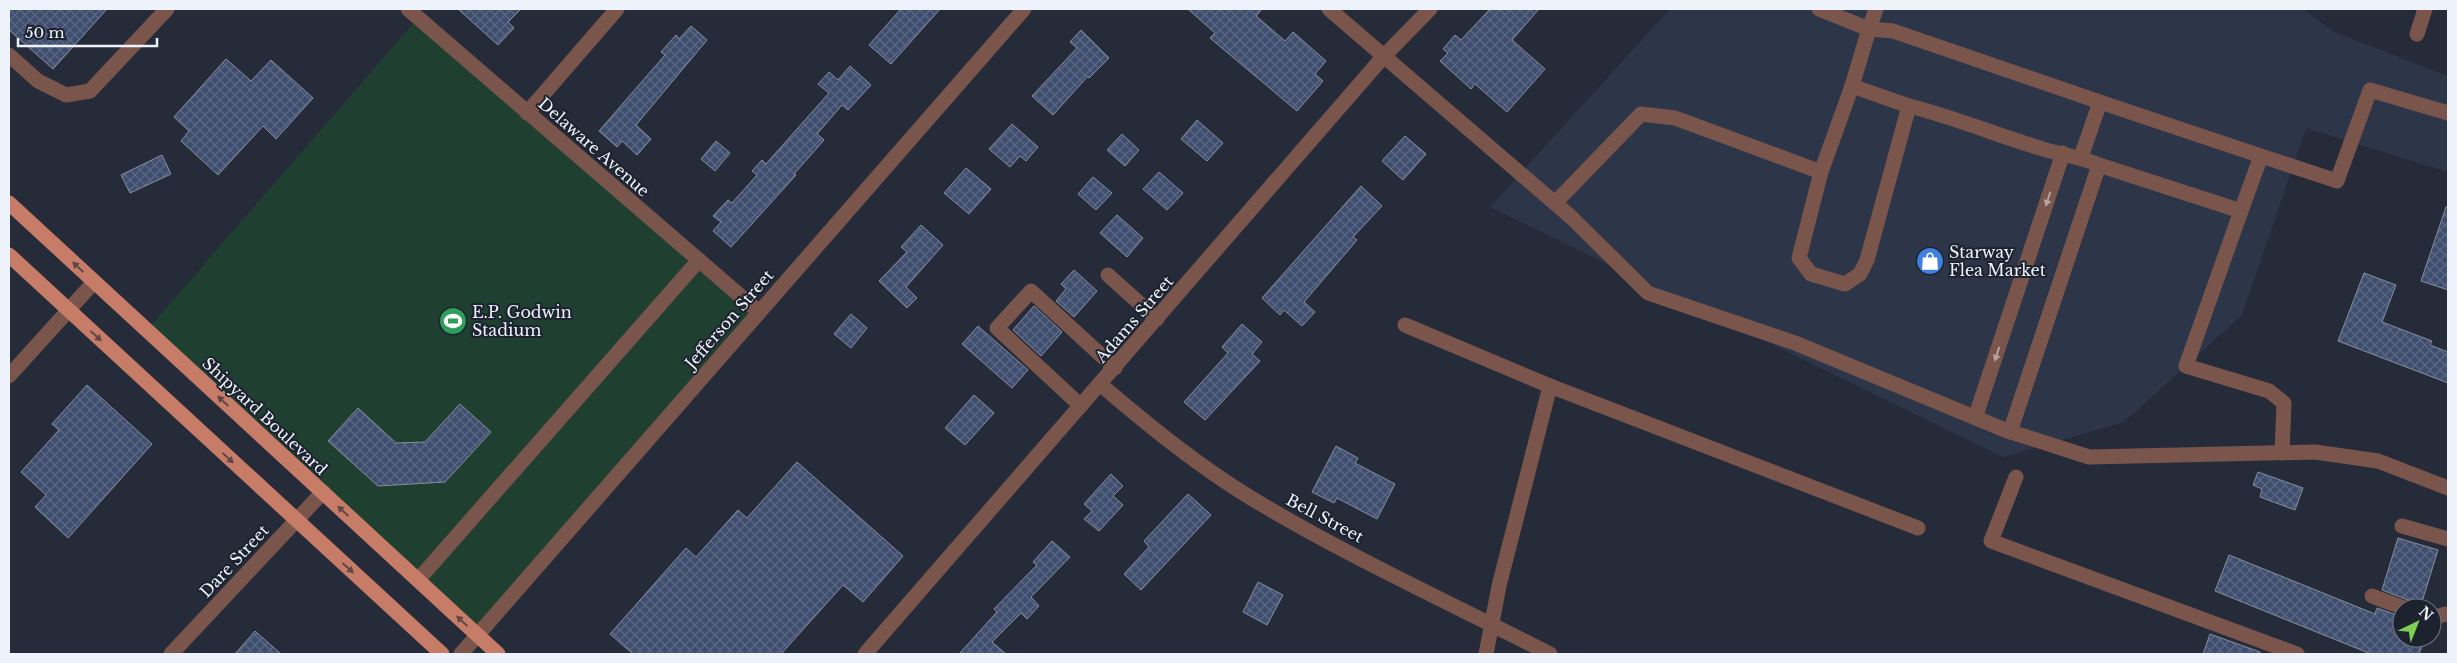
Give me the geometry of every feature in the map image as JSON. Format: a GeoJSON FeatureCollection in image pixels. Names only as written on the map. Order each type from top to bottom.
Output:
{"type":"FeatureCollection","features":[{"type":"Feature","properties":{"kind":"main road","name":"Shipyard Boulevard"},"geometry":{"type":"LineString","coordinates":[[9,203],[498,654]]}},
{"type":"Feature","properties":{"kind":"main road"},"geometry":{"type":"LineString","coordinates":[[9,255],[442,654]]}},
{"type":"Feature","properties":{"kind":"street"},"geometry":{"type":"LineString","coordinates":[[9,55],[38,81],[66,95],[90,91],[167,9]]}},
{"type":"Feature","properties":{"kind":"street","name":"Delaware Avenue"},"geometry":{"type":"LineString","coordinates":[[408,9],[759,312]]}},
{"type":"Feature","properties":{"kind":"street"},"geometry":{"type":"LineString","coordinates":[[527,113],[617,9]]}},
{"type":"Feature","properties":{"kind":"street","name":"Jefferson Street"},"geometry":{"type":"LineString","coordinates":[[461,654],[1024,9]]}},
{"type":"Feature","properties":{"kind":"street"},"geometry":{"type":"LineString","coordinates":[[1329,9],[1555,204],[1648,294],[1795,343],[2010,432],[2089,457],[2315,452],[2378,461],[2448,488]]}},
{"type":"Feature","properties":{"kind":"street","name":"Adams Street"},"geometry":{"type":"LineString","coordinates":[[865,654],[1384,56],[1430,9]]}},
{"type":"Feature","properties":{"kind":"street"},"geometry":{"type":"LineString","coordinates":[[1819,9],[1869,29],[1893,31],[2337,181],[2370,90],[2448,113]]}},
{"type":"Feature","properties":{"kind":"street"},"geometry":{"type":"LineString","coordinates":[[1876,9],[1852,86],[1821,172],[1800,258],[1811,274],[1845,284],[1860,274],[1867,260],[1909,106]]}},
{"type":"Feature","properties":{"kind":"street"},"geometry":{"type":"LineString","coordinates":[[2417,34],[2425,9]]}},
{"type":"Feature","properties":{"kind":"street"},"geometry":{"type":"LineString","coordinates":[[1852,86],[1909,106],[1945,115],[2042,149],[2081,157],[2099,165],[2241,211]]}},
{"type":"Feature","properties":{"kind":"street"},"geometry":{"type":"LineString","coordinates":[[2081,157],[2100,102]]}},
{"type":"Feature","properties":{"kind":"street"},"geometry":{"type":"LineString","coordinates":[[1555,204],[1641,114],[1675,118],[1821,172]]}},
{"type":"Feature","properties":{"kind":"street"},"geometry":{"type":"LineString","coordinates":[[1975,418],[2063,153]]}},
{"type":"Feature","properties":{"kind":"street"},"geometry":{"type":"LineString","coordinates":[[2261,156],[2186,366],[2269,391],[2284,403],[2282,453]]}},
{"type":"Feature","properties":{"kind":"street"},"geometry":{"type":"LineString","coordinates":[[2010,432],[2099,165]]}},
{"type":"Feature","properties":{"kind":"street"},"geometry":{"type":"LineString","coordinates":[[418,580],[699,260]]}},
{"type":"Feature","properties":{"kind":"street"},"geometry":{"type":"LineString","coordinates":[[1108,275],[1157,319]]}},
{"type":"Feature","properties":{"kind":"street"},"geometry":{"type":"LineString","coordinates":[[9,376],[94,282]]}},
{"type":"Feature","properties":{"kind":"street"},"geometry":{"type":"LineString","coordinates":[[1081,406],[997,328],[1031,290],[1114,368]]}},
{"type":"Feature","properties":{"kind":"street"},"geometry":{"type":"LineString","coordinates":[[1405,325],[1550,386],[1918,528]]}},
{"type":"Feature","properties":{"kind":"street","name":"Bell Street"},"geometry":{"type":"LineString","coordinates":[[1100,384],[1186,454],[1251,498],[1330,542],[1550,654]]}},
{"type":"Feature","properties":{"kind":"street"},"geometry":{"type":"LineString","coordinates":[[1486,654],[1499,586],[1550,386]]}},
{"type":"Feature","properties":{"kind":"street"},"geometry":{"type":"LineString","coordinates":[[2016,477],[1991,541],[2297,654]]}},
{"type":"Feature","properties":{"kind":"street","name":"Dare Street"},"geometry":{"type":"LineString","coordinates":[[170,654],[323,492]]}},
{"type":"Feature","properties":{"kind":"street"},"geometry":{"type":"LineString","coordinates":[[2402,526],[2448,539]]}},
{"type":"Feature","properties":{"kind":"street"},"geometry":{"type":"LineString","coordinates":[[2372,596],[2392,604]]}},
{"type":"Feature","properties":{"kind":"shaded area","name":"Starway Flea Market"},"geometry":{"type":"Polygon","coordinates":[[[1670,9],[2303,9],[2334,32],[2448,76],[2448,172],[2306,128],[2242,315],[2124,422],[2003,457],[1490,207],[1670,9]]]}},
{"type":"Feature","properties":{"kind":"green space","name":"E.P. Godwin Stadium"},"geometry":{"type":"Polygon","coordinates":[[[418,18],[759,312],[477,635],[147,330],[418,18]]]}},
{"type":"Feature","properties":{"kind":"building"},"geometry":{"type":"Polygon","coordinates":[[[9,9],[107,9],[53,69],[9,30],[9,9]]]}},
{"type":"Feature","properties":{"kind":"building"},"geometry":{"type":"Polygon","coordinates":[[[458,9],[521,9],[508,22],[514,28],[498,45],[458,9]]]}},
{"type":"Feature","properties":{"kind":"building"},"geometry":{"type":"Polygon","coordinates":[[[901,9],[940,9],[891,64],[869,45],[901,9]]]}},
{"type":"Feature","properties":{"kind":"building"},"geometry":{"type":"Polygon","coordinates":[[[1188,9],[1262,9],[1256,16],[1285,41],[1293,32],[1326,61],[1315,74],[1323,81],[1297,111],[1210,38],[1215,33],[1188,9]]]}},
{"type":"Feature","properties":{"kind":"building"},"geometry":{"type":"Polygon","coordinates":[[[1490,9],[1539,9],[1512,40],[1545,69],[1507,112],[1475,84],[1471,89],[1440,61],[1448,53],[1443,49],[1455,35],[1461,40],[1490,9]]]}},
{"type":"Feature","properties":{"kind":"building"},"geometry":{"type":"Polygon","coordinates":[[[691,26],[707,40],[636,125],[651,139],[637,155],[622,141],[617,147],[599,131],[665,55],[661,52],[676,35],[679,39],[691,26]]]}},
{"type":"Feature","properties":{"kind":"building"},"geometry":{"type":"Polygon","coordinates":[[[1081,30],[1109,58],[1089,78],[1088,76],[1053,115],[1032,96],[1077,48],[1070,42],[1081,30]]]}},
{"type":"Feature","properties":{"kind":"building"},"geometry":{"type":"Polygon","coordinates":[[[226,59],[251,81],[271,60],[313,98],[276,139],[263,126],[218,175],[181,141],[189,131],[174,117],[226,59]]]}},
{"type":"Feature","properties":{"kind":"building"},"geometry":{"type":"Polygon","coordinates":[[[850,66],[871,85],[848,110],[842,105],[817,134],[824,140],[794,174],[796,175],[731,247],[713,231],[721,222],[713,216],[728,200],[732,203],[757,175],[752,171],[762,160],[766,164],[829,93],[818,84],[829,72],[838,80],[850,66]]]}},
{"type":"Feature","properties":{"kind":"building"},"geometry":{"type":"Polygon","coordinates":[[[1197,120],[1223,143],[1207,161],[1181,139],[1197,120]]]}},
{"type":"Feature","properties":{"kind":"building"},"geometry":{"type":"Polygon","coordinates":[[[1012,124],[1038,147],[1026,161],[1020,156],[1010,167],[989,149],[1012,124]]]}},
{"type":"Feature","properties":{"kind":"building"},"geometry":{"type":"Polygon","coordinates":[[[1122,134],[1139,150],[1125,166],[1107,150],[1122,134]]]}},
{"type":"Feature","properties":{"kind":"building"},"geometry":{"type":"Polygon","coordinates":[[[1405,136],[1426,154],[1403,180],[1382,161],[1405,136]]]}},
{"type":"Feature","properties":{"kind":"building"},"geometry":{"type":"Polygon","coordinates":[[[716,141],[730,153],[715,171],[701,159],[716,141]]]}},
{"type":"Feature","properties":{"kind":"building"},"geometry":{"type":"Polygon","coordinates":[[[162,155],[171,174],[130,193],[121,175],[162,155]]]}},
{"type":"Feature","properties":{"kind":"building"},"geometry":{"type":"Polygon","coordinates":[[[966,168],[991,189],[969,214],[944,193],[966,168]]]}},
{"type":"Feature","properties":{"kind":"building"},"geometry":{"type":"Polygon","coordinates":[[[1159,172],[1183,193],[1167,210],[1143,189],[1159,172]]]}},
{"type":"Feature","properties":{"kind":"building"},"geometry":{"type":"Polygon","coordinates":[[[1093,177],[1112,193],[1096,210],[1078,194],[1093,177]]]}},
{"type":"Feature","properties":{"kind":"building"},"geometry":{"type":"Polygon","coordinates":[[[1361,186],[1382,206],[1353,237],[1357,240],[1304,302],[1315,312],[1302,326],[1284,310],[1280,315],[1262,298],[1361,186]]]}},
{"type":"Feature","properties":{"kind":"building"},"geometry":{"type":"Polygon","coordinates":[[[2446,207],[2448,207],[2448,290],[2421,281],[2446,207]]]}},
{"type":"Feature","properties":{"kind":"building"},"geometry":{"type":"Polygon","coordinates":[[[1117,215],[1143,238],[1127,257],[1100,233],[1117,215]]]}},
{"type":"Feature","properties":{"kind":"building"},"geometry":{"type":"Polygon","coordinates":[[[921,225],[943,245],[906,287],[917,298],[907,308],[879,281],[907,252],[901,247],[921,225]]]}},
{"type":"Feature","properties":{"kind":"building"},"geometry":{"type":"Polygon","coordinates":[[[1074,270],[1097,291],[1074,317],[1056,301],[1066,289],[1061,284],[1074,270]]]}},
{"type":"Feature","properties":{"kind":"building"},"geometry":{"type":"Polygon","coordinates":[[[2364,273],[2396,285],[2382,322],[2432,341],[2430,345],[2448,352],[2448,383],[2338,341],[2364,273]]]}},
{"type":"Feature","properties":{"kind":"building"},"geometry":{"type":"Polygon","coordinates":[[[1034,306],[1062,332],[1041,356],[1013,330],[1034,306]]]}},
{"type":"Feature","properties":{"kind":"building"},"geometry":{"type":"Polygon","coordinates":[[[851,314],[867,328],[851,348],[834,334],[851,314]]]}},
{"type":"Feature","properties":{"kind":"building"},"geometry":{"type":"Polygon","coordinates":[[[1242,324],[1262,342],[1252,354],[1260,361],[1205,420],[1184,402],[1228,353],[1222,347],[1242,324]]]}},
{"type":"Feature","properties":{"kind":"building"},"geometry":{"type":"Polygon","coordinates":[[[978,326],[1028,370],[1012,388],[962,344],[978,326]]]}},
{"type":"Feature","properties":{"kind":"building"},"geometry":{"type":"Polygon","coordinates":[[[87,385],[152,444],[68,538],[35,507],[46,495],[21,472],[59,430],[52,424],[87,385]]]}},
{"type":"Feature","properties":{"kind":"building"},"geometry":{"type":"Polygon","coordinates":[[[974,395],[994,413],[965,445],[945,428],[974,395]]]}},
{"type":"Feature","properties":{"kind":"building"},"geometry":{"type":"Polygon","coordinates":[[[460,404],[491,432],[445,482],[378,486],[328,441],[358,408],[396,443],[425,442],[460,404]]]}},
{"type":"Feature","properties":{"kind":"building"},"geometry":{"type":"Polygon","coordinates":[[[1336,446],[1358,458],[1355,463],[1395,484],[1377,519],[1337,498],[1334,503],[1312,492],[1336,446]]]}},
{"type":"Feature","properties":{"kind":"building"},"geometry":{"type":"Polygon","coordinates":[[[797,462],[903,556],[863,602],[843,585],[781,654],[633,654],[610,634],[686,548],[696,557],[738,510],[747,518],[797,462]]]}},
{"type":"Feature","properties":{"kind":"building"},"geometry":{"type":"Polygon","coordinates":[[[2258,472],[2303,488],[2295,510],[2260,497],[2262,489],[2253,485],[2258,472]]]}},
{"type":"Feature","properties":{"kind":"building"},"geometry":{"type":"Polygon","coordinates":[[[1111,474],[1123,486],[1113,496],[1123,505],[1099,531],[1084,519],[1092,511],[1084,504],[1111,474]]]}},
{"type":"Feature","properties":{"kind":"building"},"geometry":{"type":"Polygon","coordinates":[[[1188,494],[1211,515],[1141,590],[1124,574],[1149,547],[1144,541],[1188,494]]]}},
{"type":"Feature","properties":{"kind":"building"},"geometry":{"type":"Polygon","coordinates":[[[2398,538],[2438,550],[2423,598],[2403,598],[2382,590],[2398,538]]]}},
{"type":"Feature","properties":{"kind":"building"},"geometry":{"type":"Polygon","coordinates":[[[1052,541],[1070,557],[1031,597],[1039,606],[1027,619],[1021,613],[992,642],[1006,654],[959,654],[997,612],[994,609],[1037,565],[1033,562],[1052,541]]]}},
{"type":"Feature","properties":{"kind":"building"},"geometry":{"type":"Polygon","coordinates":[[[2229,555],[2375,614],[2377,608],[2392,613],[2392,648],[2421,648],[2419,654],[2371,654],[2215,591],[2229,555]]]}},
{"type":"Feature","properties":{"kind":"building"},"geometry":{"type":"Polygon","coordinates":[[[1258,582],[1283,595],[1267,625],[1243,612],[1258,582]]]}},
{"type":"Feature","properties":{"kind":"building"},"geometry":{"type":"Polygon","coordinates":[[[255,631],[281,654],[235,654],[255,631]]]}},
{"type":"Feature","properties":{"kind":"building"},"geometry":{"type":"Polygon","coordinates":[[[2210,634],[2260,652],[2260,654],[2203,654],[2210,634]]]}},
{"type":"Feature","properties":{"kind":"place","name":"Starway Flea Market"},"geometry":{"type":"Point","coordinates":[1930,261]}},
{"type":"Feature","properties":{"kind":"place","name":"E.P. Godwin Stadium"},"geometry":{"type":"Point","coordinates":[453,321]}}]}
